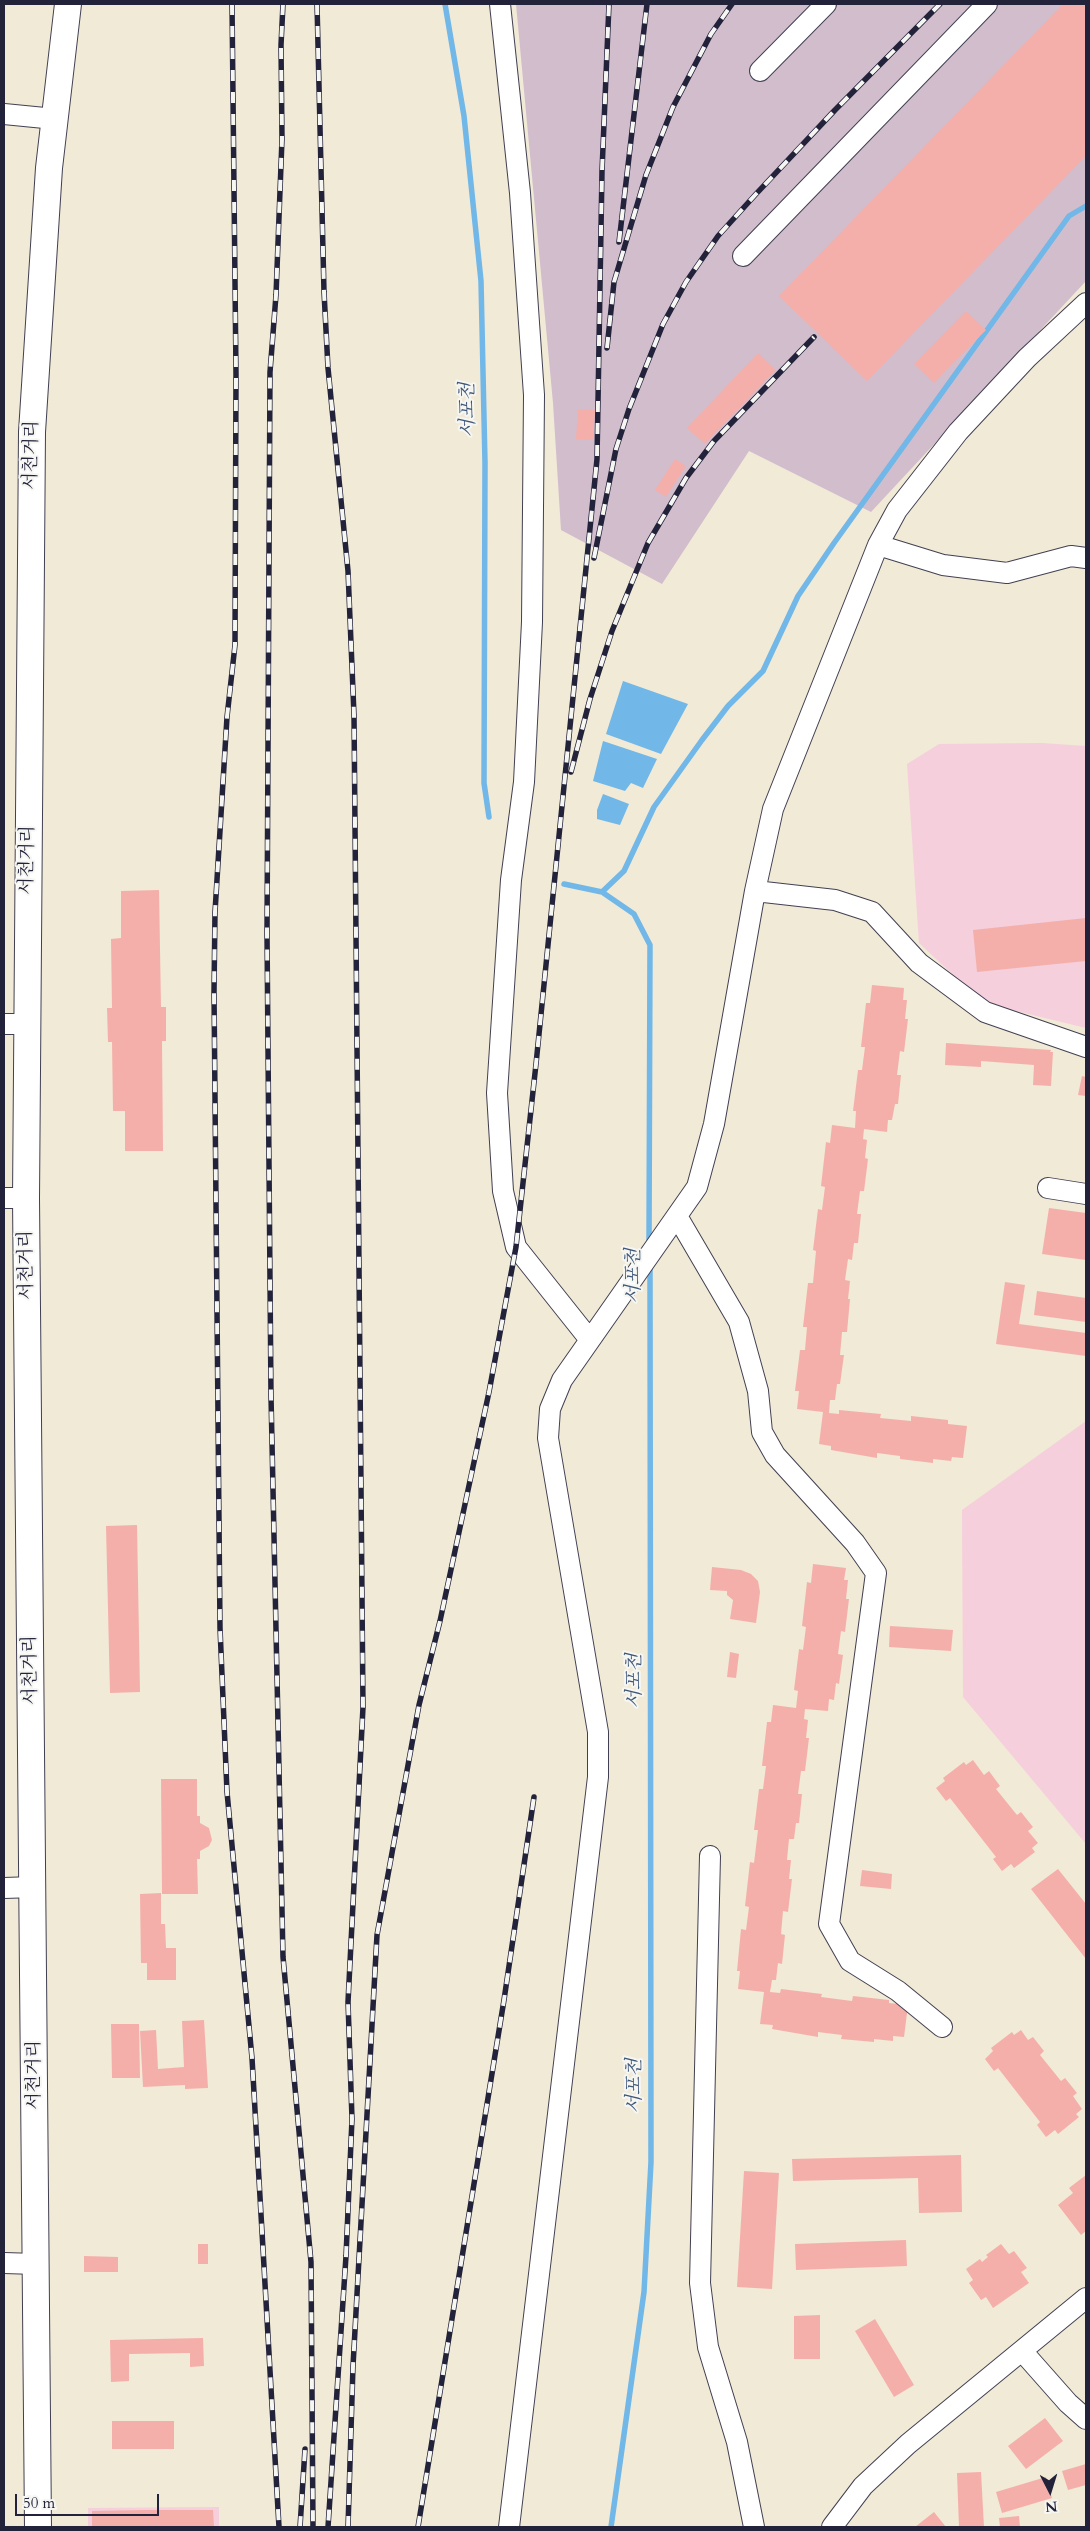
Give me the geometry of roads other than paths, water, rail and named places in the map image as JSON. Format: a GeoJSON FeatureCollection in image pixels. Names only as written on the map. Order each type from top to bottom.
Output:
{"type":"FeatureCollection","features":[{"type":"Feature","properties":{"kind":"main road","name":"서천거리"},"geometry":{"type":"LineString","coordinates":[[38,2527],[34,1888],[15,1198],[15,1024],[32,432],[49,168],[68,4]]}},
{"type":"Feature","properties":{"kind":"street"},"geometry":{"type":"LineString","coordinates":[[500,4],[520,193],[534,395],[532,622],[524,782],[511,880],[497,1093],[503,1191],[516,1247],[590,1340]]}},
{"type":"Feature","properties":{"kind":"street"},"geometry":{"type":"LineString","coordinates":[[760,71],[826,4]]}},
{"type":"Feature","properties":{"kind":"street"},"geometry":{"type":"LineString","coordinates":[[743,256],[987,4]]}},
{"type":"Feature","properties":{"kind":"street"},"geometry":{"type":"LineString","coordinates":[[4,114],[55,119]]}},
{"type":"Feature","properties":{"kind":"street"},"geometry":{"type":"LineString","coordinates":[[509,2527],[598,1777],[598,1732],[594,1697],[548,1438],[550,1409],[562,1380],[697,1187],[714,1124],[755,891],[772,809],[878,545],[897,510],[958,432],[1027,358],[1086,303]]}},
{"type":"Feature","properties":{"kind":"street"},"geometry":{"type":"LineString","coordinates":[[878,545],[943,565],[1007,573],[1070,556],[1086,558]]}},
{"type":"Feature","properties":{"kind":"street"},"geometry":{"type":"LineString","coordinates":[[755,891],[835,900],[872,912],[919,963],[985,1012],[1086,1047]]}},
{"type":"Feature","properties":{"kind":"street"},"geometry":{"type":"LineString","coordinates":[[1048,1188],[1086,1194]]}},
{"type":"Feature","properties":{"kind":"street"},"geometry":{"type":"LineString","coordinates":[[672,1224],[739,1322],[758,1391],[762,1432],[775,1455],[855,1543],[876,1573],[828,1924],[850,1961],[898,1992],[942,2027]]}},
{"type":"Feature","properties":{"kind":"street"},"geometry":{"type":"LineString","coordinates":[[710,1856],[700,2283],[708,2347],[737,2442],[754,2527]]}},
{"type":"Feature","properties":{"kind":"street"},"geometry":{"type":"LineString","coordinates":[[4,1888],[34,1888]]}},
{"type":"Feature","properties":{"kind":"street"},"geometry":{"type":"LineString","coordinates":[[4,2263],[36,2264]]}},
{"type":"Feature","properties":{"kind":"street"},"geometry":{"type":"LineString","coordinates":[[832,2527],[863,2486],[908,2444],[1086,2298]]}},
{"type":"Feature","properties":{"kind":"street"},"geometry":{"type":"LineString","coordinates":[[1022,2351],[1068,2403],[1086,2420]]}},
{"type":"Feature","properties":{"kind":"water"},"geometry":{"type":"Polygon","coordinates":[[[623,681],[688,704],[661,754],[606,734],[623,681]]]}},
{"type":"Feature","properties":{"kind":"water"},"geometry":{"type":"Polygon","coordinates":[[[603,741],[657,759],[643,788],[631,783],[625,791],[593,781],[603,741]]]}},
{"type":"Feature","properties":{"kind":"water"},"geometry":{"type":"Polygon","coordinates":[[[603,794],[629,804],[620,825],[597,819],[597,810],[603,794]]]}},
{"type":"Feature","properties":{"kind":"waterway","name":"서포천"},"geometry":{"type":"LineString","coordinates":[[445,4],[464,116],[481,281],[485,463],[484,783],[489,817]]}},
{"type":"Feature","properties":{"kind":"waterway"},"geometry":{"type":"LineString","coordinates":[[602,892],[624,871],[654,807],[702,740],[728,706],[763,671],[798,596],[834,543],[1069,216],[1086,206]]}},
{"type":"Feature","properties":{"kind":"waterway","name":"서포천"},"geometry":{"type":"LineString","coordinates":[[564,884],[602,892],[634,914],[650,945],[649,1243]]}},
{"type":"Feature","properties":{"kind":"waterway","name":"서포천"},"geometry":{"type":"LineString","coordinates":[[611,2527],[644,2292],[651,2162],[650,1265]]}},
{"type":"Feature","properties":{"kind":"railway"},"geometry":{"type":"LineString","coordinates":[[232,4],[236,374],[235,645],[227,717],[215,912],[214,992],[220,1628],[227,1792],[252,2058],[279,2527]]}},
{"type":"Feature","properties":{"kind":"railway"},"geometry":{"type":"LineString","coordinates":[[283,4],[281,45],[282,139],[276,295],[270,372],[267,933],[271,1396],[283,1957],[311,2262],[313,2527]]}},
{"type":"Feature","properties":{"kind":"railway"},"geometry":{"type":"LineString","coordinates":[[317,4],[324,292],[328,368],[348,571],[354,715],[363,1707],[348,2002],[352,2119],[346,2256],[328,2527]]}},
{"type":"Feature","properties":{"kind":"railway"},"geometry":{"type":"LineString","coordinates":[[348,2527],[353,2366],[377,1935],[419,1705],[440,1621],[489,1392],[516,1247],[536,1064],[597,459],[602,171],[609,4]]}},
{"type":"Feature","properties":{"kind":"railway"},"geometry":{"type":"LineString","coordinates":[[619,242],[647,4]]}},
{"type":"Feature","properties":{"kind":"railway"},"geometry":{"type":"LineString","coordinates":[[607,348],[614,282],[646,175],[673,107],[711,34],[732,4]]}},
{"type":"Feature","properties":{"kind":"railway"},"geometry":{"type":"LineString","coordinates":[[594,558],[616,449],[629,409],[663,324],[686,282],[718,236],[756,194],[835,110],[940,4]]}},
{"type":"Feature","properties":{"kind":"railway"},"geometry":{"type":"LineString","coordinates":[[571,772],[590,699],[612,631],[648,543],[686,478],[714,441],[814,337]]}},
{"type":"Feature","properties":{"kind":"railway"},"geometry":{"type":"LineString","coordinates":[[418,2527],[504,2000],[534,1797]]}},
{"type":"Feature","properties":{"kind":"railway"},"geometry":{"type":"LineString","coordinates":[[300,2527],[305,2449]]}}]}
